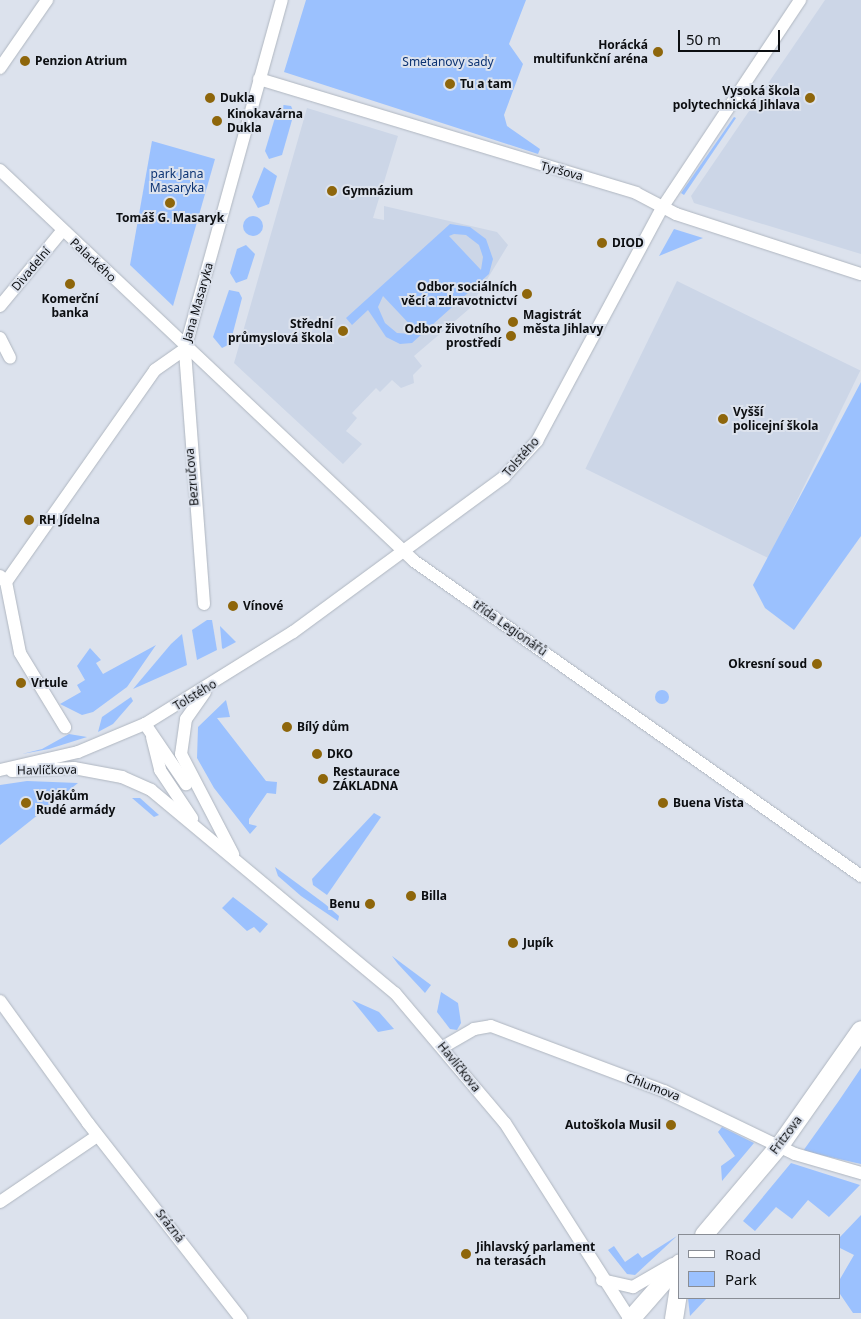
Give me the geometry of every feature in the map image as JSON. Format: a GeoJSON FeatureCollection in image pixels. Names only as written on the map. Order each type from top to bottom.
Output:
{"type":"FeatureCollection","features":[{"type":"Feature","properties":{"kind":"street"},"geometry":{"type":"LineString","coordinates":[[0,68],[47,0]]}},
{"type":"Feature","properties":{"kind":"street","name":"Jana Masaryka"},"geometry":{"type":"LineString","coordinates":[[3,579],[155,370],[185,349],[282,0]]}},
{"type":"Feature","properties":{"kind":"street","name":"Tolstého"},"geometry":{"type":"LineString","coordinates":[[0,770],[78,752],[145,724],[212,685],[487,491],[537,441],[662,208],[800,0]]}},
{"type":"Feature","properties":{"kind":"street","name":"Tyršova"},"geometry":{"type":"LineString","coordinates":[[259,78],[608,184],[662,208],[861,274]]}},
{"type":"Feature","properties":{"kind":"street","name":"Palackého"},"geometry":{"type":"LineString","coordinates":[[0,170],[62,231],[167,326],[185,349]]}},
{"type":"Feature","properties":{"kind":"street","name":"Divadelní"},"geometry":{"type":"LineString","coordinates":[[0,306],[62,231]]}},
{"type":"Feature","properties":{"kind":"street"},"geometry":{"type":"LineString","coordinates":[[0,338],[10,358]]}},
{"type":"Feature","properties":{"kind":"street","name":"třída Legionářů"},"geometry":{"type":"LineString","coordinates":[[185,349],[404,551],[861,876]]}},
{"type":"Feature","properties":{"kind":"street","name":"Bezručova"},"geometry":{"type":"LineString","coordinates":[[185,349],[204,604]]}},
{"type":"Feature","properties":{"kind":"street"},"geometry":{"type":"LineString","coordinates":[[3,579],[20,653],[65,727]]}},
{"type":"Feature","properties":{"kind":"street","name":"Havlíčkova"},"geometry":{"type":"LineString","coordinates":[[212,685],[186,719],[180,746],[189,776],[236,861]]}},
{"type":"Feature","properties":{"kind":"street","name":"Havlíčkova"},"geometry":{"type":"LineString","coordinates":[[145,724],[152,737],[216,822]]}},
{"type":"Feature","properties":{"kind":"street","name":"Havlíčkova"},"geometry":{"type":"LineString","coordinates":[[152,737],[160,770],[198,828]]}},
{"type":"Feature","properties":{"kind":"street","name":"Havlíčkova"},"geometry":{"type":"LineString","coordinates":[[0,770],[74,768],[122,777],[151,790],[394,993],[443,1047],[527,1156],[602,1280],[630,1319]]}},
{"type":"Feature","properties":{"kind":"street","name":"Srázná"},"geometry":{"type":"LineString","coordinates":[[0,1001],[97,1136],[241,1319]]}},
{"type":"Feature","properties":{"kind":"street","name":"Chlumova"},"geometry":{"type":"LineString","coordinates":[[443,1047],[474,1029],[491,1026],[664,1091],[781,1144],[795,1154],[861,1174]]}},
{"type":"Feature","properties":{"kind":"street","name":"Fritzova"},"geometry":{"type":"LineString","coordinates":[[705,1234],[781,1144],[861,1030]]}},
{"type":"Feature","properties":{"kind":"street"},"geometry":{"type":"LineString","coordinates":[[0,1202],[97,1136]]}},
{"type":"Feature","properties":{"kind":"street"},"geometry":{"type":"LineString","coordinates":[[602,1280],[633,1287],[678,1263]]}},
{"type":"Feature","properties":{"kind":"street"},"geometry":{"type":"LineString","coordinates":[[630,1319],[678,1264]]}},
{"type":"Feature","properties":{"kind":"street"},"geometry":{"type":"LineString","coordinates":[[674,1319],[678,1293]]}},
{"type":"Feature","properties":{"kind":"shaded area","name":"Vysoká škola polytechnická Jihlava"},"geometry":{"type":"Polygon","coordinates":[[[825,0],[861,0],[861,254],[694,203],[691,196],[825,0]]]}},
{"type":"Feature","properties":{"kind":"shaded area","name":"Střední průmyslová škola"},"geometry":{"type":"Polygon","coordinates":[[[307,108],[398,136],[373,218],[384,220],[384,206],[497,232],[508,245],[469,309],[414,356],[422,366],[413,375],[414,383],[401,388],[392,380],[380,392],[376,388],[352,413],[357,418],[346,431],[362,444],[343,464],[234,363],[307,108]]]}},
{"type":"Feature","properties":{"kind":"shaded area","name":"Vyšší policejní škola"},"geometry":{"type":"Polygon","coordinates":[[[677,281],[860,370],[769,558],[585,469],[677,281]]]}},
{"type":"Feature","properties":{"kind":"green space","name":"Smetanovy sady"},"geometry":{"type":"Polygon","coordinates":[[[306,0],[526,0],[509,44],[523,64],[504,115],[507,126],[540,149],[538,154],[284,72],[306,0]]]}},
{"type":"Feature","properties":{"kind":"green space"},"geometry":{"type":"Polygon","coordinates":[[[284,105],[291,106],[294,113],[282,155],[269,159],[265,151],[277,111],[284,105]]]}},
{"type":"Feature","properties":{"kind":"green space"},"geometry":{"type":"Polygon","coordinates":[[[734,117],[736,118],[684,195],[681,193],[734,117]]]}},
{"type":"Feature","properties":{"kind":"green space","name":"park Jana Masaryka"},"geometry":{"type":"Polygon","coordinates":[[[152,141],[215,159],[173,306],[130,265],[152,141]]]}},
{"type":"Feature","properties":{"kind":"green space"},"geometry":{"type":"Polygon","coordinates":[[[264,167],[277,176],[269,204],[258,208],[252,197],[264,167]]]}},
{"type":"Feature","properties":{"kind":"green space"},"geometry":{"type":"Polygon","coordinates":[[[253,216],[260,219],[263,226],[260,233],[253,236],[246,233],[243,226],[246,219],[253,216]]]}},
{"type":"Feature","properties":{"kind":"green space"},"geometry":{"type":"Polygon","coordinates":[[[450,224],[470,227],[486,239],[493,259],[489,274],[412,343],[400,344],[386,337],[368,310],[352,325],[346,318],[450,224]],[[454,234],[449,236],[481,270],[483,257],[479,245],[466,235],[454,234]],[[383,296],[378,307],[385,323],[397,333],[412,334],[415,330],[383,296]]]}},
{"type":"Feature","properties":{"kind":"green space"},"geometry":{"type":"Polygon","coordinates":[[[674,229],[703,238],[659,256],[674,229]]]}},
{"type":"Feature","properties":{"kind":"green space"},"geometry":{"type":"Polygon","coordinates":[[[246,245],[255,254],[247,279],[236,283],[230,273],[237,249],[246,245]]]}},
{"type":"Feature","properties":{"kind":"green space"},"geometry":{"type":"Polygon","coordinates":[[[229,290],[239,292],[242,298],[230,344],[222,348],[213,337],[229,290]]]}},
{"type":"Feature","properties":{"kind":"green space"},"geometry":{"type":"Polygon","coordinates":[[[861,382],[861,536],[794,630],[765,608],[753,585],[861,382]]]}},
{"type":"Feature","properties":{"kind":"green space"},"geometry":{"type":"Polygon","coordinates":[[[207,620],[212,620],[217,650],[197,660],[192,630],[207,620]]]}},
{"type":"Feature","properties":{"kind":"green space"},"geometry":{"type":"Polygon","coordinates":[[[220,626],[236,642],[223,649],[222,648],[220,626]]]}},
{"type":"Feature","properties":{"kind":"green space"},"geometry":{"type":"Polygon","coordinates":[[[182,634],[187,665],[133,689],[171,644],[182,634]]]}},
{"type":"Feature","properties":{"kind":"green space"},"geometry":{"type":"Polygon","coordinates":[[[156,645],[127,687],[93,712],[82,715],[60,704],[81,692],[77,685],[85,680],[77,666],[90,648],[101,660],[96,663],[103,674],[156,645]]]}},
{"type":"Feature","properties":{"kind":"green space"},"geometry":{"type":"Polygon","coordinates":[[[659,690],[665,690],[669,697],[665,704],[659,704],[655,700],[655,694],[659,690]]]}},
{"type":"Feature","properties":{"kind":"green space"},"geometry":{"type":"Polygon","coordinates":[[[131,697],[133,701],[113,724],[98,732],[102,717],[131,697]]]}},
{"type":"Feature","properties":{"kind":"green space"},"geometry":{"type":"Polygon","coordinates":[[[226,700],[230,717],[217,718],[266,781],[277,782],[276,794],[267,793],[249,819],[249,824],[257,826],[250,834],[214,788],[197,758],[198,727],[226,700]]]}},
{"type":"Feature","properties":{"kind":"green space"},"geometry":{"type":"Polygon","coordinates":[[[69,734],[87,737],[49,749],[22,754],[42,749],[69,734]]]}},
{"type":"Feature","properties":{"kind":"green space"},"geometry":{"type":"Polygon","coordinates":[[[27,781],[78,783],[0,845],[0,785],[27,781]]]}},
{"type":"Feature","properties":{"kind":"green space"},"geometry":{"type":"Polygon","coordinates":[[[132,798],[140,798],[159,815],[154,817],[132,798]]]}},
{"type":"Feature","properties":{"kind":"green space"},"geometry":{"type":"Polygon","coordinates":[[[374,813],[381,817],[327,895],[313,885],[312,879],[374,813]]]}},
{"type":"Feature","properties":{"kind":"green space"},"geometry":{"type":"Polygon","coordinates":[[[275,867],[339,916],[338,921],[301,896],[278,876],[275,867]]]}},
{"type":"Feature","properties":{"kind":"green space"},"geometry":{"type":"Polygon","coordinates":[[[233,897],[268,924],[260,933],[254,927],[247,931],[222,908],[233,897]]]}},
{"type":"Feature","properties":{"kind":"green space"},"geometry":{"type":"Polygon","coordinates":[[[392,956],[431,985],[425,993],[398,964],[392,956]]]}},
{"type":"Feature","properties":{"kind":"green space"},"geometry":{"type":"Polygon","coordinates":[[[441,992],[458,1003],[461,1023],[457,1030],[450,1029],[437,1012],[441,992]]]}},
{"type":"Feature","properties":{"kind":"green space"},"geometry":{"type":"Polygon","coordinates":[[[352,1000],[379,1012],[394,1029],[378,1032],[352,1000]]]}},
{"type":"Feature","properties":{"kind":"green space"},"geometry":{"type":"Polygon","coordinates":[[[861,1068],[861,1164],[803,1151],[838,1102],[861,1068]]]}},
{"type":"Feature","properties":{"kind":"green space"},"geometry":{"type":"Polygon","coordinates":[[[722,1127],[754,1143],[722,1181],[721,1166],[735,1156],[718,1132],[722,1127]]]}},
{"type":"Feature","properties":{"kind":"green space"},"geometry":{"type":"Polygon","coordinates":[[[791,1163],[860,1185],[829,1217],[808,1200],[792,1219],[776,1207],[755,1231],[743,1221],[791,1163]]]}},
{"type":"Feature","properties":{"kind":"green space"},"geometry":{"type":"Polygon","coordinates":[[[861,1215],[861,1313],[853,1313],[841,1295],[841,1277],[854,1255],[841,1248],[841,1236],[861,1215]]]}},
{"type":"Feature","properties":{"kind":"green space"},"geometry":{"type":"Polygon","coordinates":[[[677,1236],[635,1275],[627,1274],[608,1250],[614,1246],[625,1262],[638,1253],[642,1258],[677,1236]]]}},
{"type":"Feature","properties":{"kind":"green space"},"geometry":{"type":"Polygon","coordinates":[[[688,1299],[706,1299],[690,1316],[688,1299]]]}},
{"type":"Feature","properties":{"kind":"place","name":"Horácká multifunkční aréna"},"geometry":{"type":"Point","coordinates":[658,52]}},
{"type":"Feature","properties":{"kind":"place","name":"Penzion Atrium"},"geometry":{"type":"Point","coordinates":[25,61]}},
{"type":"Feature","properties":{"kind":"place","name":"Tu a tam"},"geometry":{"type":"Point","coordinates":[450,84]}},
{"type":"Feature","properties":{"kind":"place","name":"Dukla"},"geometry":{"type":"Point","coordinates":[210,98]}},
{"type":"Feature","properties":{"kind":"place","name":"Vysoká škola polytechnická Jihlava"},"geometry":{"type":"Point","coordinates":[810,98]}},
{"type":"Feature","properties":{"kind":"place","name":"Kinokavárna Dukla"},"geometry":{"type":"Point","coordinates":[217,121]}},
{"type":"Feature","properties":{"kind":"place","name":"Gymnázium"},"geometry":{"type":"Point","coordinates":[332,191]}},
{"type":"Feature","properties":{"kind":"place","name":"Tomáš G. Masaryk"},"geometry":{"type":"Point","coordinates":[170,203]}},
{"type":"Feature","properties":{"kind":"place","name":"DIOD"},"geometry":{"type":"Point","coordinates":[602,243]}},
{"type":"Feature","properties":{"kind":"place","name":"Komerční banka"},"geometry":{"type":"Point","coordinates":[70,284]}},
{"type":"Feature","properties":{"kind":"place","name":"Odbor sociálních věcí a zdravotnictví"},"geometry":{"type":"Point","coordinates":[527,294]}},
{"type":"Feature","properties":{"kind":"place","name":"Magistrát města Jihlavy"},"geometry":{"type":"Point","coordinates":[513,322]}},
{"type":"Feature","properties":{"kind":"place","name":"Střední průmyslová škola"},"geometry":{"type":"Point","coordinates":[343,331]}},
{"type":"Feature","properties":{"kind":"place","name":"Odbor životního prostředí"},"geometry":{"type":"Point","coordinates":[511,336]}},
{"type":"Feature","properties":{"kind":"place","name":"Vyšší policejní škola"},"geometry":{"type":"Point","coordinates":[723,419]}},
{"type":"Feature","properties":{"kind":"place","name":"RH Jídelna"},"geometry":{"type":"Point","coordinates":[29,520]}},
{"type":"Feature","properties":{"kind":"place","name":"Vínové"},"geometry":{"type":"Point","coordinates":[233,606]}},
{"type":"Feature","properties":{"kind":"place","name":"Okresní soud"},"geometry":{"type":"Point","coordinates":[817,664]}},
{"type":"Feature","properties":{"kind":"place","name":"Vrtule"},"geometry":{"type":"Point","coordinates":[21,683]}},
{"type":"Feature","properties":{"kind":"place","name":"Bílý dům"},"geometry":{"type":"Point","coordinates":[287,727]}},
{"type":"Feature","properties":{"kind":"place","name":"DKO"},"geometry":{"type":"Point","coordinates":[317,754]}},
{"type":"Feature","properties":{"kind":"place","name":"Restaurace ZÁKLADNA"},"geometry":{"type":"Point","coordinates":[323,779]}},
{"type":"Feature","properties":{"kind":"place","name":"Vojákům Rudé armády"},"geometry":{"type":"Point","coordinates":[26,803]}},
{"type":"Feature","properties":{"kind":"place","name":"Buena Vista"},"geometry":{"type":"Point","coordinates":[663,803]}},
{"type":"Feature","properties":{"kind":"place","name":"Billa"},"geometry":{"type":"Point","coordinates":[411,896]}},
{"type":"Feature","properties":{"kind":"place","name":"Benu"},"geometry":{"type":"Point","coordinates":[370,904]}},
{"type":"Feature","properties":{"kind":"place","name":"Jupík"},"geometry":{"type":"Point","coordinates":[513,943]}},
{"type":"Feature","properties":{"kind":"place","name":"Autoškola Musil"},"geometry":{"type":"Point","coordinates":[671,1125]}},
{"type":"Feature","properties":{"kind":"place","name":"Jihlavský parlament na terasách"},"geometry":{"type":"Point","coordinates":[466,1254]}}]}
